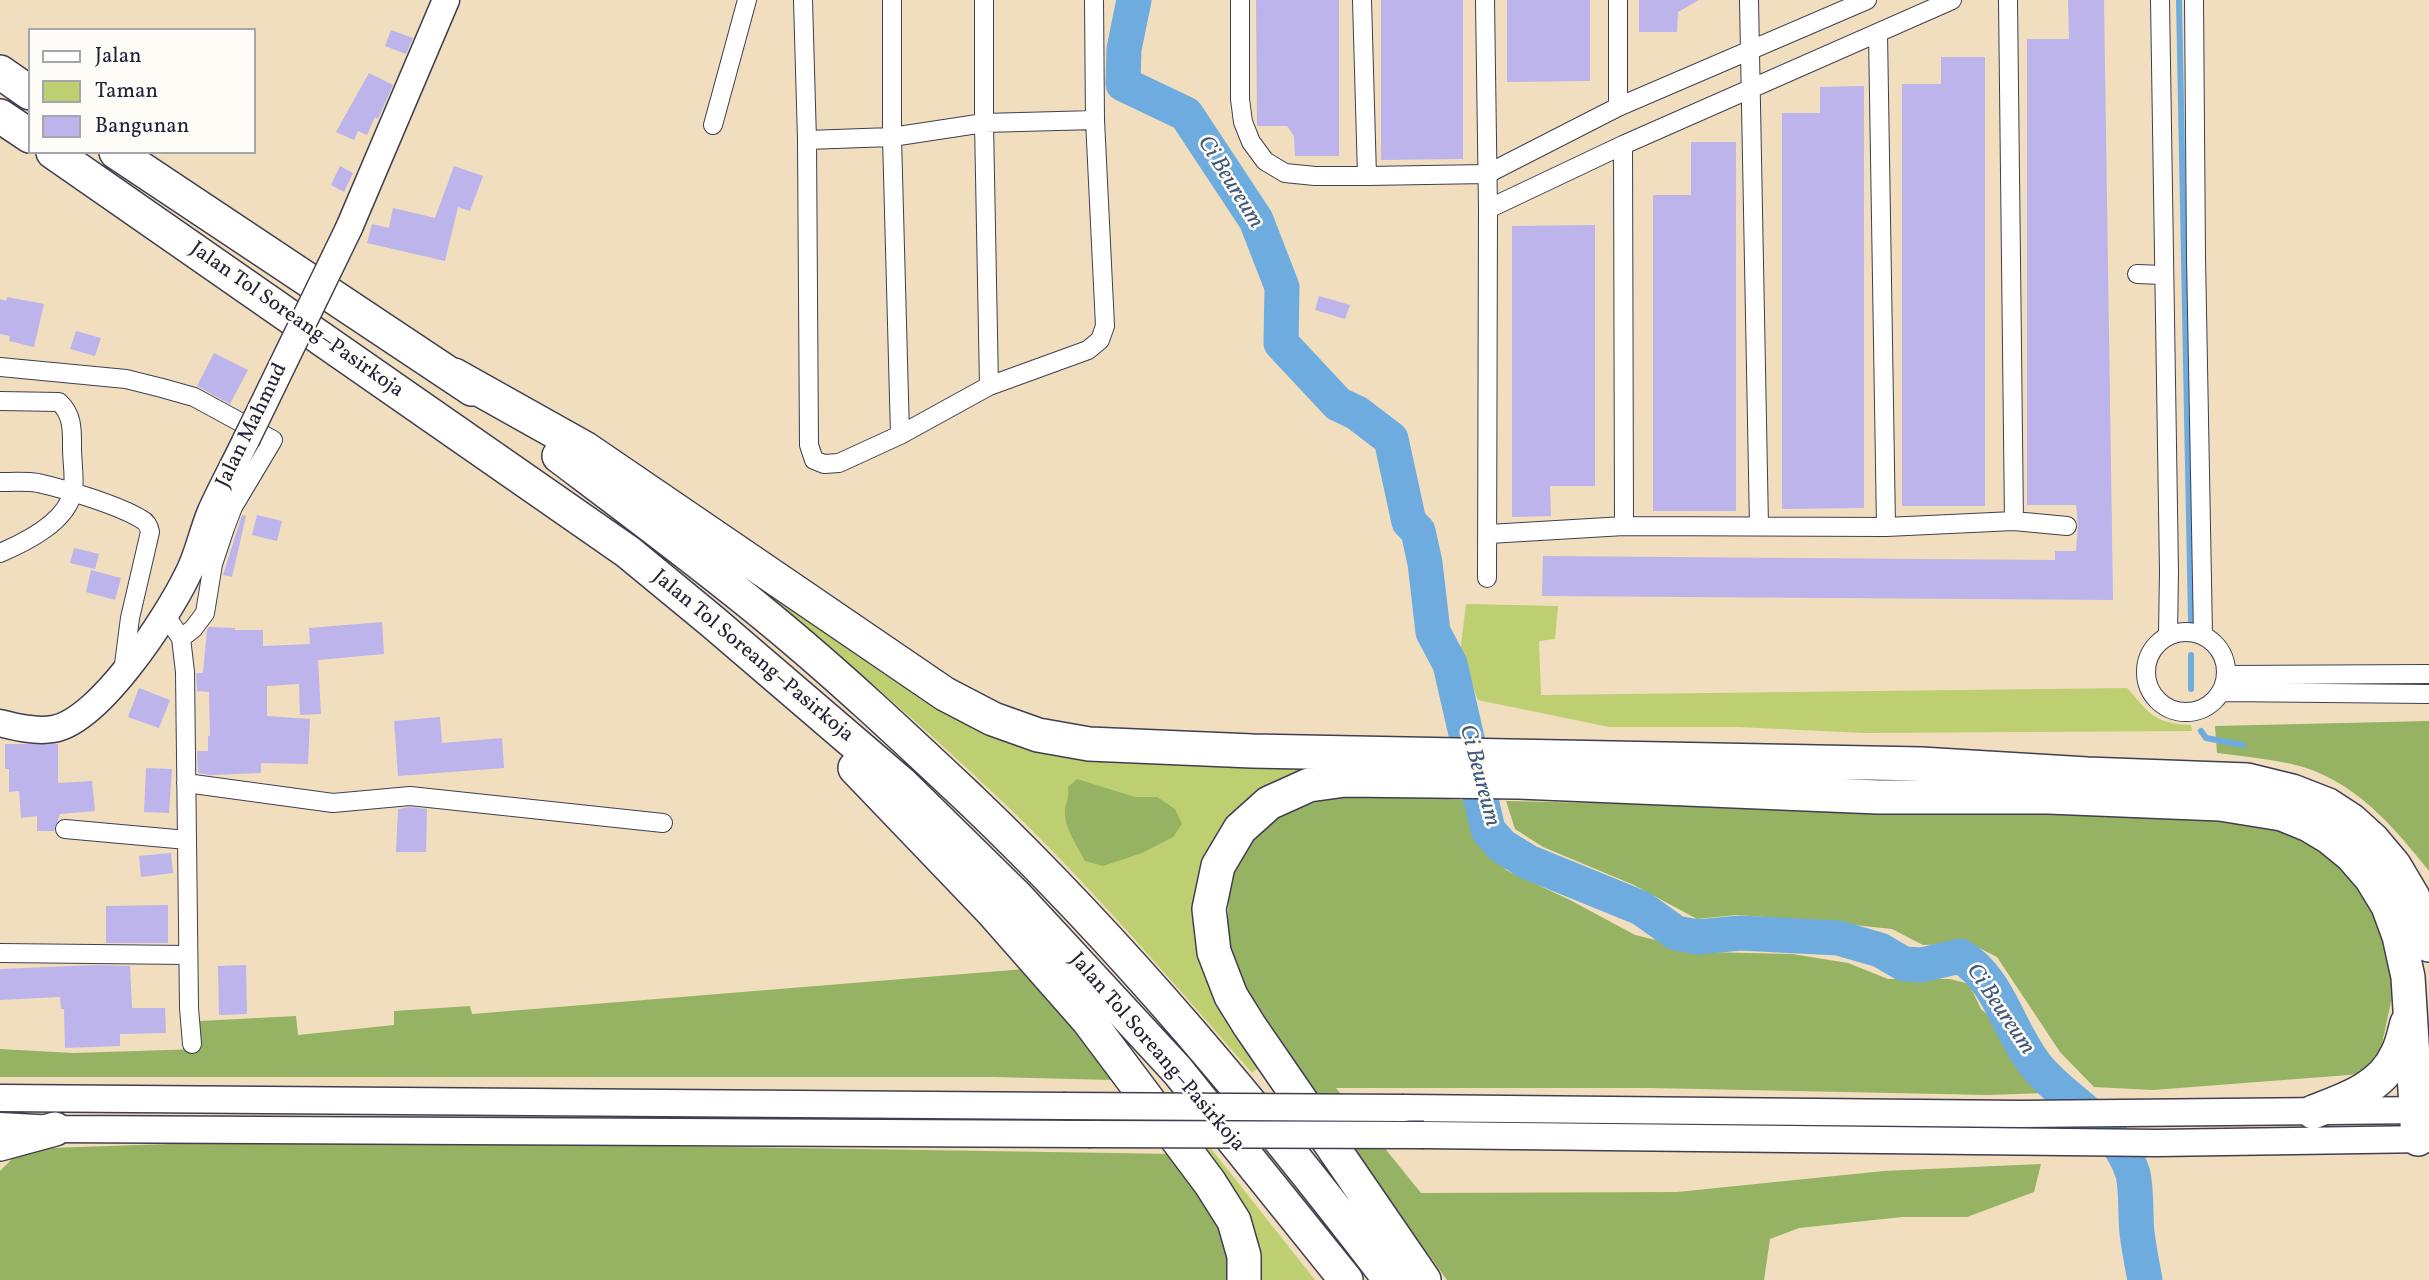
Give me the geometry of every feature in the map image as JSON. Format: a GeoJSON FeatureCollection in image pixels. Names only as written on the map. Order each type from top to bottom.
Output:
{"type":"FeatureCollection","features":[{"type":"Feature","properties":{"kind":"highway"},"geometry":{"type":"LineString","coordinates":[[0,72],[28,92]]}},
{"type":"Feature","properties":{"kind":"highway"},"geometry":{"type":"LineString","coordinates":[[0,116],[28,135]]}},
{"type":"Feature","properties":{"kind":"highway","name":"Jalan Tol Soreang–Pasirkoja"},"geometry":{"type":"LineString","coordinates":[[56,154],[618,545],[713,622],[902,785],[1016,896],[1177,1070],[1346,1280]]}},
{"type":"Feature","properties":{"kind":"highway","name":"Jalan Tol Soreang–Pasirkoja"},"geometry":{"type":"LineString","coordinates":[[119,154],[454,376],[768,617],[871,707],[973,802],[1079,909],[1214,1059],[1390,1280]]}},
{"type":"Feature","properties":{"kind":"highway"},"geometry":{"type":"LineString","coordinates":[[454,376],[586,449],[945,694],[993,719],[1038,735],[1089,744],[1252,751],[1412,766],[1518,769],[1921,764],[2247,780],[2291,791],[2328,805],[2351,820],[2373,840],[2394,865],[2413,897],[2429,946]]}},
{"type":"Feature","properties":{"kind":"highway"},"geometry":{"type":"LineString","coordinates":[[713,622],[992,911],[1088,1020],[1210,1183],[1234,1221],[1244,1256],[1244,1280]]}},
{"type":"Feature","properties":{"kind":"highway"},"geometry":{"type":"LineString","coordinates":[[1412,766],[1309,785],[1269,803],[1240,829],[1219,866],[1209,909],[1213,953],[1231,996],[1424,1280]]}},
{"type":"Feature","properties":{"kind":"highway"},"geometry":{"type":"LineString","coordinates":[[1518,769],[1878,797],[2049,797],[2221,804],[2282,814],[2309,825],[2351,855],[2371,878],[2388,906],[2399,936],[2411,1010],[2423,1125]]}},
{"type":"Feature","properties":{"kind":"highway"},"geometry":{"type":"LineString","coordinates":[[2313,1112],[2355,1096],[2381,1077],[2397,1055],[2411,1010]]}},
{"type":"Feature","properties":{"kind":"highway"},"geometry":{"type":"LineString","coordinates":[[0,1144],[55,1129]]}},
{"type":"Feature","properties":{"kind":"main road","name":"Jalan Mahmud"},"geometry":{"type":"LineString","coordinates":[[0,723],[53,730],[75,720],[93,707],[123,672],[165,615],[188,574],[211,513],[349,228],[446,0]]}},
{"type":"Feature","properties":{"kind":"main road"},"geometry":{"type":"LineString","coordinates":[[0,1098],[2021,1114],[2313,1112],[2423,1125]]}},
{"type":"Feature","properties":{"kind":"main road"},"geometry":{"type":"LineString","coordinates":[[0,1126],[55,1129],[1424,1135],[2157,1143],[2423,1125]]}},
{"type":"Feature","properties":{"kind":"street"},"geometry":{"type":"LineString","coordinates":[[713,125],[747,0]]}},
{"type":"Feature","properties":{"kind":"street"},"geometry":{"type":"LineString","coordinates":[[803,0],[807,140],[809,445],[814,460],[824,464],[839,463],[900,435],[989,386],[1088,350],[1100,340],[1105,326],[1094,0]]}},
{"type":"Feature","properties":{"kind":"street"},"geometry":{"type":"LineString","coordinates":[[892,0],[892,137],[900,435]]}},
{"type":"Feature","properties":{"kind":"street"},"geometry":{"type":"LineString","coordinates":[[984,0],[989,386]]}},
{"type":"Feature","properties":{"kind":"street"},"geometry":{"type":"LineString","coordinates":[[1240,0],[1240,99],[1243,122],[1251,142],[1265,161],[1285,173],[1315,176],[1487,174],[1618,107],[1867,0]]}},
{"type":"Feature","properties":{"kind":"street"},"geometry":{"type":"LineString","coordinates":[[1363,0],[1367,176]]}},
{"type":"Feature","properties":{"kind":"street"},"geometry":{"type":"LineString","coordinates":[[1485,0],[1488,209],[1487,578]]}},
{"type":"Feature","properties":{"kind":"street"},"geometry":{"type":"LineString","coordinates":[[1618,0],[1618,107]]}},
{"type":"Feature","properties":{"kind":"street"},"geometry":{"type":"LineString","coordinates":[[1749,0],[1759,526]]}},
{"type":"Feature","properties":{"kind":"street"},"geometry":{"type":"LineString","coordinates":[[1488,209],[1623,145],[1952,0]]}},
{"type":"Feature","properties":{"kind":"street"},"geometry":{"type":"LineString","coordinates":[[2008,0],[2014,521]]}},
{"type":"Feature","properties":{"kind":"street"},"geometry":{"type":"LineString","coordinates":[[2160,0],[2168,635]]}},
{"type":"Feature","properties":{"kind":"street"},"geometry":{"type":"LineString","coordinates":[[2194,0],[2203,635]]}},
{"type":"Feature","properties":{"kind":"street"},"geometry":{"type":"LineString","coordinates":[[1878,33],[1886,527]]}},
{"type":"Feature","properties":{"kind":"street"},"geometry":{"type":"LineString","coordinates":[[807,140],[892,137],[984,123],[1096,120]]}},
{"type":"Feature","properties":{"kind":"street"},"geometry":{"type":"LineString","coordinates":[[1623,145],[1624,526]]}},
{"type":"Feature","properties":{"kind":"street"},"geometry":{"type":"LineString","coordinates":[[2137,274],[2164,275]]}},
{"type":"Feature","properties":{"kind":"street"},"geometry":{"type":"LineString","coordinates":[[0,368],[126,379],[162,388],[194,397],[273,440],[233,507],[213,564],[205,613],[193,629],[181,638]]}},
{"type":"Feature","properties":{"kind":"street"},"geometry":{"type":"LineString","coordinates":[[0,401],[59,402],[67,410],[72,422],[73,492],[62,513],[45,528],[0,552]]}},
{"type":"Feature","properties":{"kind":"street"},"geometry":{"type":"LineString","coordinates":[[0,482],[36,482],[73,492],[144,520],[149,526],[150,532],[130,618],[123,672]]}},
{"type":"Feature","properties":{"kind":"street"},"geometry":{"type":"LineString","coordinates":[[1489,534],[1624,526],[1886,527],[2014,521],[2067,526]]}},
{"type":"Feature","properties":{"kind":"street"},"geometry":{"type":"LineString","coordinates":[[165,615],[181,638],[185,672],[188,955],[192,1044]]}},
{"type":"Feature","properties":{"kind":"street"},"geometry":{"type":"LineString","coordinates":[[2186,632],[2203,635],[2216,645],[2225,659],[2224,684],[2211,705],[2188,713],[2164,708],[2148,690],[2145,669],[2152,649],[2168,635],[2186,632]]}},
{"type":"Feature","properties":{"kind":"street"},"geometry":{"type":"LineString","coordinates":[[2224,684],[2429,674]]}},
{"type":"Feature","properties":{"kind":"street"},"geometry":{"type":"LineString","coordinates":[[2224,684],[2429,694]]}},
{"type":"Feature","properties":{"kind":"street"},"geometry":{"type":"LineString","coordinates":[[186,783],[333,803],[410,796],[663,823]]}},
{"type":"Feature","properties":{"kind":"street"},"geometry":{"type":"LineString","coordinates":[[65,829],[187,840]]}},
{"type":"Feature","properties":{"kind":"street"},"geometry":{"type":"LineString","coordinates":[[0,953],[188,955]]}},
{"type":"Feature","properties":{"kind":"green space"},"geometry":{"type":"Polygon","coordinates":[[[752,582],[938,704],[1332,766],[1266,788],[1220,827],[1198,872],[1194,911],[1199,962],[1223,1012],[1261,1066],[1252,1073],[1088,889],[989,789],[872,684],[752,582]]]}},
{"type":"Feature","properties":{"kind":"green space"},"geometry":{"type":"Polygon","coordinates":[[[1466,604],[1558,606],[1555,639],[1539,641],[1541,695],[2127,688],[2153,716],[2168,722],[2191,725],[2192,731],[1864,733],[1737,727],[1609,727],[1478,700],[1460,653],[1466,604]]]}},
{"type":"Feature","properties":{"kind":"green space"},"geometry":{"type":"Polygon","coordinates":[[[2429,721],[2429,871],[2401,837],[2370,806],[2334,780],[2292,764],[2217,753],[2215,726],[2429,721]]]}},
{"type":"Feature","properties":{"kind":"green space"},"geometry":{"type":"Polygon","coordinates":[[[1077,779],[1135,797],[1157,797],[1175,809],[1182,824],[1173,837],[1142,853],[1103,866],[1085,861],[1070,832],[1065,814],[1068,787],[1077,779]]]}},
{"type":"Feature","properties":{"kind":"green space"},"geometry":{"type":"Polygon","coordinates":[[[1327,797],[1465,800],[1471,829],[1506,870],[1635,935],[1705,952],[1792,954],[1848,963],[1888,979],[1950,979],[1969,984],[1981,1009],[2010,1035],[2018,1070],[2045,1093],[1988,1095],[1650,1088],[1336,1088],[1421,1193],[1677,1192],[1884,1171],[2041,1164],[2034,1192],[1967,1217],[1902,1217],[1799,1228],[1770,1239],[1764,1280],[1447,1280],[1387,1197],[1229,963],[1227,927],[1231,869],[1267,823],[1327,797]]]}},
{"type":"Feature","properties":{"kind":"green space"},"geometry":{"type":"Polygon","coordinates":[[[1506,801],[2247,817],[2312,835],[2375,906],[2394,988],[2380,1053],[2362,1074],[2153,1090],[2094,1087],[2060,1052],[1997,957],[1971,944],[1923,945],[1892,929],[1807,920],[1736,915],[1697,919],[1634,885],[1543,847],[1515,829],[1506,801]]]}},
{"type":"Feature","properties":{"kind":"green space"},"geometry":{"type":"Polygon","coordinates":[[[1025,969],[1113,1080],[992,1077],[0,1077],[0,1049],[73,1053],[199,1049],[200,1021],[296,1016],[298,1035],[394,1025],[394,1011],[470,1006],[472,1014],[1025,969]]]}},
{"type":"Feature","properties":{"kind":"green space"},"geometry":{"type":"Polygon","coordinates":[[[285,1140],[1176,1154],[1211,1199],[1235,1280],[0,1280],[0,1171],[17,1154],[50,1148],[285,1140]]]}},
{"type":"Feature","properties":{"kind":"green space"},"geometry":{"type":"Polygon","coordinates":[[[1209,1146],[1315,1280],[1257,1280],[1202,1150],[1209,1146]]]}},
{"type":"Feature","properties":{"kind":"building"},"geometry":{"type":"Polygon","coordinates":[[[1256,0],[1339,0],[1339,156],[1295,156],[1294,136],[1287,126],[1257,126],[1256,0]]]}},
{"type":"Feature","properties":{"kind":"building"},"geometry":{"type":"Polygon","coordinates":[[[1381,0],[1463,0],[1463,159],[1381,160],[1381,0]]]}},
{"type":"Feature","properties":{"kind":"building"},"geometry":{"type":"Polygon","coordinates":[[[1507,0],[1590,0],[1590,81],[1507,82],[1507,0]]]}},
{"type":"Feature","properties":{"kind":"building"},"geometry":{"type":"Polygon","coordinates":[[[1639,0],[1699,0],[1678,12],[1677,32],[1639,32],[1639,0]]]}},
{"type":"Feature","properties":{"kind":"building"},"geometry":{"type":"Polygon","coordinates":[[[2068,0],[2104,0],[2113,600],[1542,596],[1543,556],[2055,560],[2055,551],[2076,551],[2076,505],[2027,505],[2027,39],[2069,39],[2068,0]]]}},
{"type":"Feature","properties":{"kind":"building"},"geometry":{"type":"Polygon","coordinates":[[[391,30],[413,38],[406,54],[385,46],[391,30]]]}},
{"type":"Feature","properties":{"kind":"building"},"geometry":{"type":"Polygon","coordinates":[[[1941,57],[1985,57],[1985,506],[1902,506],[1902,84],[1941,84],[1941,57]]]}},
{"type":"Feature","properties":{"kind":"building"},"geometry":{"type":"Polygon","coordinates":[[[369,73],[393,85],[378,119],[375,117],[367,135],[358,131],[354,140],[336,132],[369,73]]]}},
{"type":"Feature","properties":{"kind":"building"},"geometry":{"type":"Polygon","coordinates":[[[1864,86],[1864,508],[1782,509],[1782,113],[1820,113],[1820,87],[1864,86]]]}},
{"type":"Feature","properties":{"kind":"building"},"geometry":{"type":"Polygon","coordinates":[[[1691,142],[1736,142],[1736,511],[1653,511],[1653,195],[1691,195],[1691,142]]]}},
{"type":"Feature","properties":{"kind":"building"},"geometry":{"type":"Polygon","coordinates":[[[340,166],[353,173],[344,192],[331,185],[340,166]]]}},
{"type":"Feature","properties":{"kind":"building"},"geometry":{"type":"Polygon","coordinates":[[[454,166],[483,176],[470,211],[458,207],[445,261],[367,243],[372,224],[389,228],[393,208],[435,218],[454,166]]]}},
{"type":"Feature","properties":{"kind":"building"},"geometry":{"type":"Polygon","coordinates":[[[1595,225],[1595,486],[1550,486],[1551,516],[1512,517],[1512,226],[1595,225]]]}},
{"type":"Feature","properties":{"kind":"building"},"geometry":{"type":"Polygon","coordinates":[[[1319,296],[1350,305],[1345,319],[1315,310],[1319,296]]]}},
{"type":"Feature","properties":{"kind":"building"},"geometry":{"type":"Polygon","coordinates":[[[7,297],[44,304],[34,347],[9,341],[10,336],[0,334],[0,299],[6,301],[7,297]]]}},
{"type":"Feature","properties":{"kind":"building"},"geometry":{"type":"Polygon","coordinates":[[[76,331],[101,338],[95,356],[70,349],[76,331]]]}},
{"type":"Feature","properties":{"kind":"building"},"geometry":{"type":"Polygon","coordinates":[[[214,353],[248,370],[230,404],[197,386],[214,353]]]}},
{"type":"Feature","properties":{"kind":"building"},"geometry":{"type":"Polygon","coordinates":[[[242,515],[246,516],[232,577],[223,575],[242,515]]]}},
{"type":"Feature","properties":{"kind":"building"},"geometry":{"type":"Polygon","coordinates":[[[257,515],[282,521],[277,541],[252,535],[257,515]]]}},
{"type":"Feature","properties":{"kind":"building"},"geometry":{"type":"Polygon","coordinates":[[[74,548],[99,554],[95,569],[70,563],[74,548]]]}},
{"type":"Feature","properties":{"kind":"building"},"geometry":{"type":"Polygon","coordinates":[[[91,570],[121,578],[115,600],[86,592],[91,570]]]}},
{"type":"Feature","properties":{"kind":"building"},"geometry":{"type":"Polygon","coordinates":[[[382,622],[384,654],[318,660],[321,714],[300,715],[299,684],[267,686],[267,716],[310,719],[308,764],[261,763],[261,773],[198,773],[197,751],[208,751],[210,736],[209,692],[197,691],[196,673],[203,673],[209,627],[263,630],[263,646],[310,644],[309,628],[382,622]]]}},
{"type":"Feature","properties":{"kind":"building"},"geometry":{"type":"Polygon","coordinates":[[[139,688],[170,700],[159,728],[128,717],[139,688]]]}},
{"type":"Feature","properties":{"kind":"building"},"geometry":{"type":"Polygon","coordinates":[[[440,717],[442,743],[502,738],[504,768],[398,776],[394,721],[440,717]]]}},
{"type":"Feature","properties":{"kind":"building"},"geometry":{"type":"Polygon","coordinates":[[[5,744],[58,744],[58,783],[92,781],[95,811],[60,814],[54,831],[37,831],[37,816],[21,818],[19,791],[9,792],[5,744]]]}},
{"type":"Feature","properties":{"kind":"building"},"geometry":{"type":"Polygon","coordinates":[[[146,768],[172,769],[169,813],[144,812],[146,768]]]}},
{"type":"Feature","properties":{"kind":"building"},"geometry":{"type":"Polygon","coordinates":[[[398,809],[427,809],[426,852],[396,852],[398,809]]]}},
{"type":"Feature","properties":{"kind":"building"},"geometry":{"type":"Polygon","coordinates":[[[171,853],[173,873],[141,877],[139,856],[171,853]]]}},
{"type":"Feature","properties":{"kind":"building"},"geometry":{"type":"Polygon","coordinates":[[[168,905],[168,943],[106,943],[106,906],[168,905]]]}},
{"type":"Feature","properties":{"kind":"building"},"geometry":{"type":"Polygon","coordinates":[[[246,965],[247,1014],[219,1015],[218,966],[246,965]]]}},
{"type":"Feature","properties":{"kind":"building"},"geometry":{"type":"Polygon","coordinates":[[[130,966],[132,1008],[165,1008],[166,1033],[120,1034],[120,1046],[65,1048],[64,1009],[61,1009],[60,997],[0,1000],[0,969],[130,966]]]}},
{"type":"Feature","properties":{"kind":"waterway","name":"Ci Beureum"},"geometry":{"type":"LineString","coordinates":[[1134,0],[1124,49],[1123,84],[1186,114],[1256,220],[1282,287],[1281,343],[1338,404],[1357,413],[1391,439],[1409,522],[1418,531],[1425,563],[1433,632],[1450,664],[1488,830],[1502,846],[1528,862],[1641,908],[1676,933],[1698,937],[1740,933],[1838,938],[1880,950],[1904,964],[1922,965],[1960,956],[1985,978],[2038,1068],[2104,1129],[2126,1157],[2133,1174],[2137,1233],[2145,1280]]}},
{"type":"Feature","properties":{"kind":"waterway"},"geometry":{"type":"LineString","coordinates":[[2179,0],[2191,621]]}},
{"type":"Feature","properties":{"kind":"waterway"},"geometry":{"type":"LineString","coordinates":[[2191,655],[2191,689]]}},
{"type":"Feature","properties":{"kind":"waterway"},"geometry":{"type":"LineString","coordinates":[[2201,731],[2206,738],[2243,745]]}}]}
